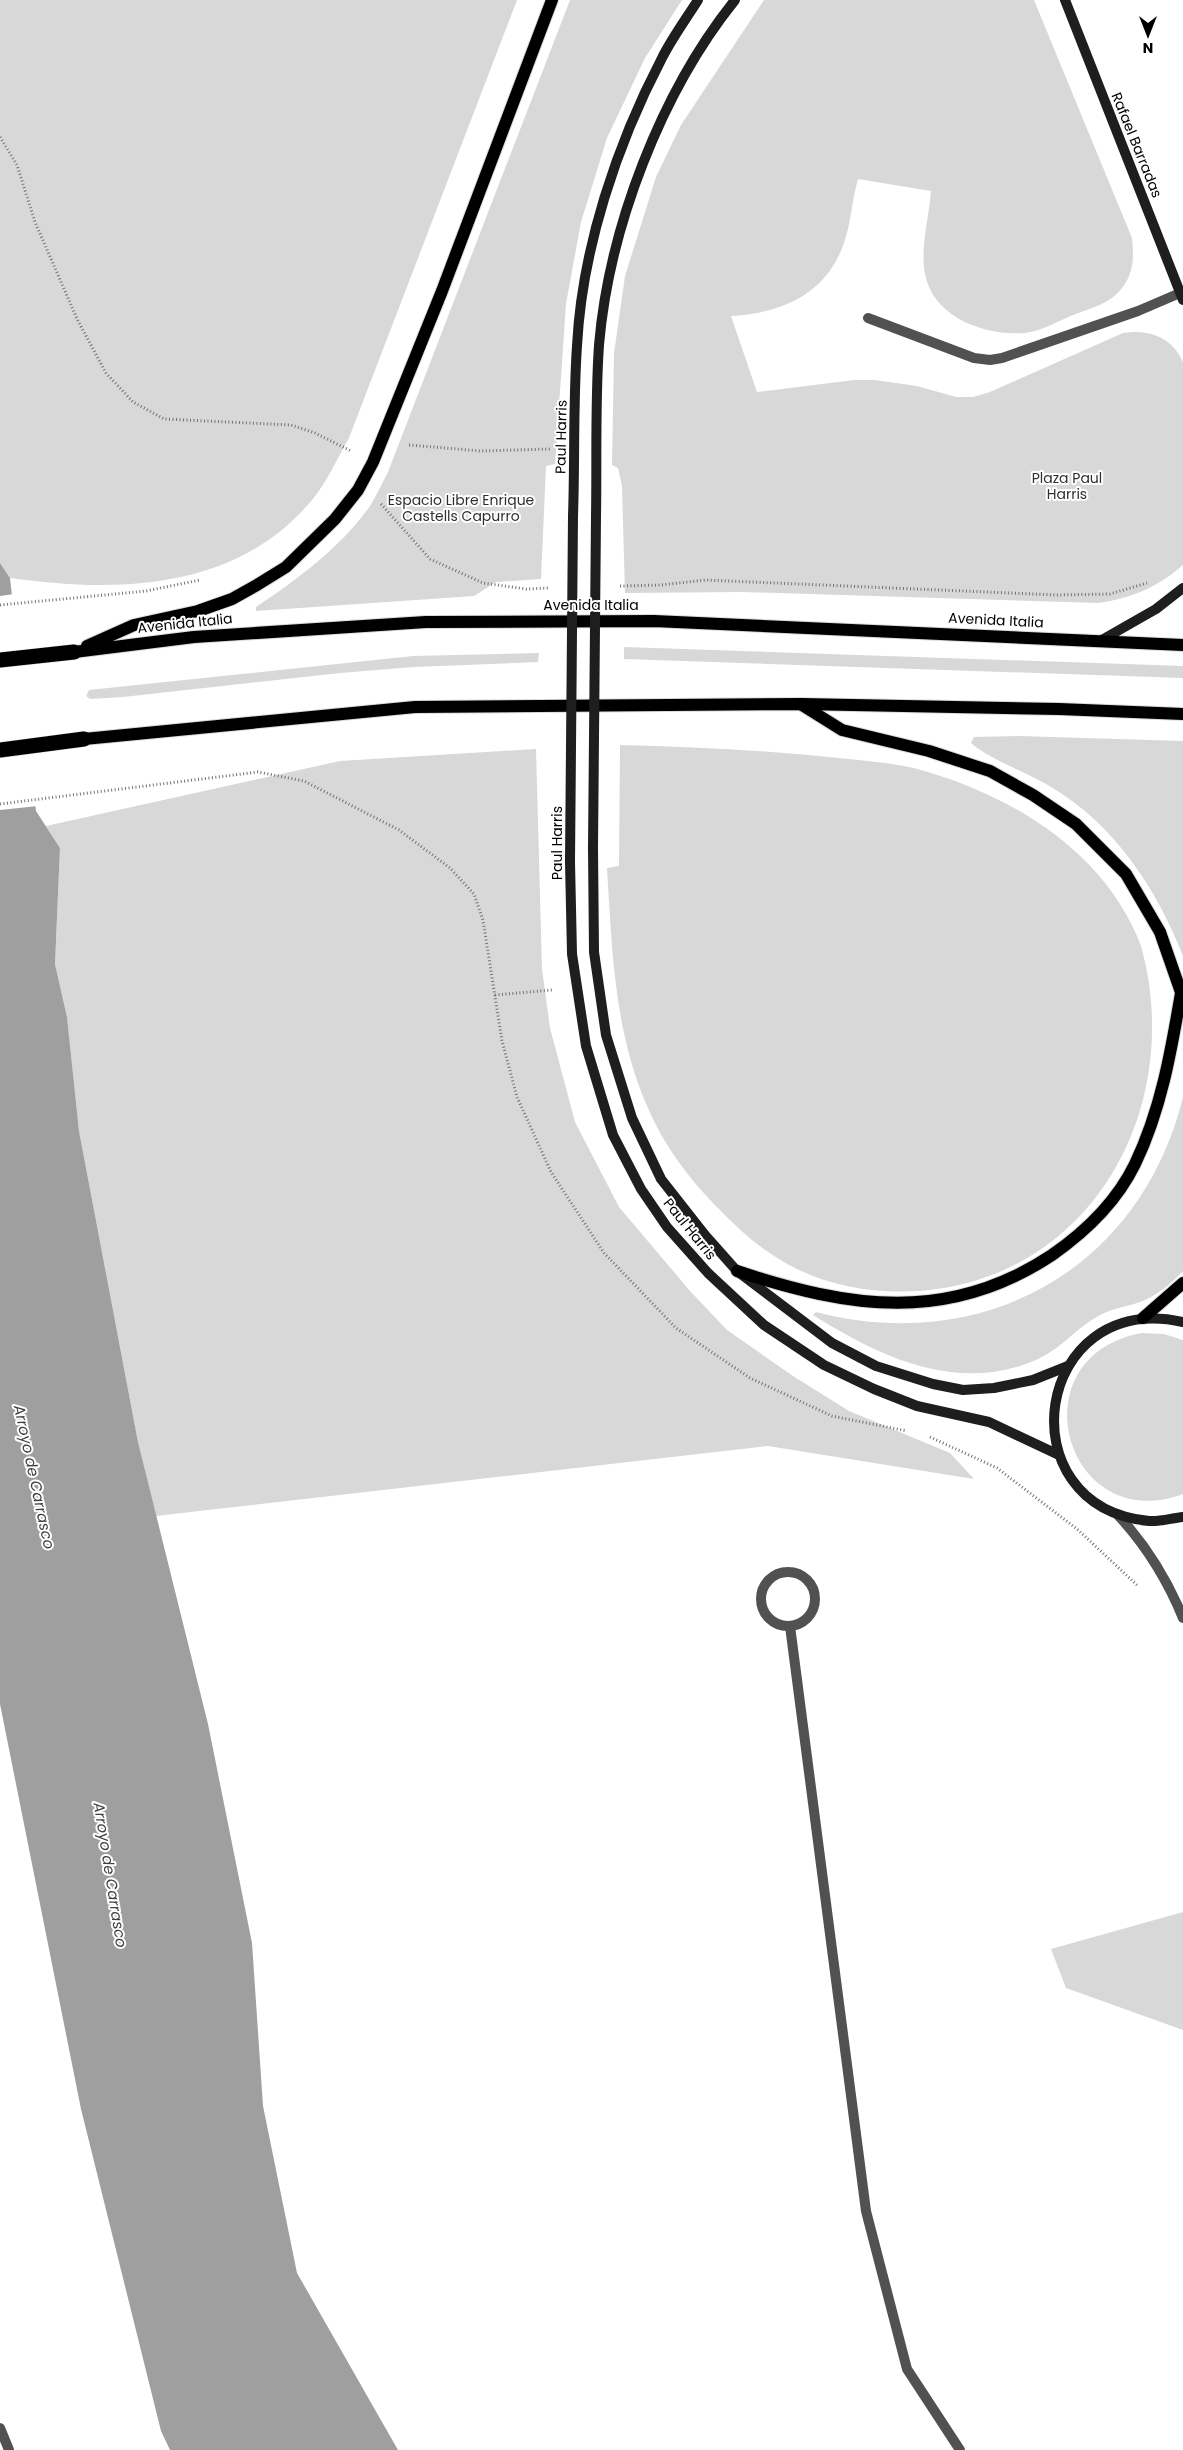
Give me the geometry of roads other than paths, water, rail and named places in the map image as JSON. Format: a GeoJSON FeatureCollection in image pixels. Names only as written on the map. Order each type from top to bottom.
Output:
{"type":"FeatureCollection","features":[{"type":"Feature","properties":{"kind":"highway","name":"Avenida Italia"},"geometry":{"type":"LineString","coordinates":[[0,660],[74,652]]}},
{"type":"Feature","properties":{"kind":"highway"},"geometry":{"type":"LineString","coordinates":[[0,750],[84,739]]}},
{"type":"Feature","properties":{"kind":"main road"},"geometry":{"type":"LineString","coordinates":[[74,652],[134,625],[198,611],[232,599],[279,572],[335,519],[358,490],[373,462],[491,164],[552,0]]}},
{"type":"Feature","properties":{"kind":"main road","name":"Paul Harris"},"geometry":{"type":"LineString","coordinates":[[698,0],[662,56],[626,135],[600,217],[584,285],[577,345],[570,862],[572,954],[586,1046],[613,1135],[641,1189],[667,1227],[708,1273],[764,1325],[824,1365],[874,1389],[918,1406],[989,1422],[1059,1455]]}},
{"type":"Feature","properties":{"kind":"main road","name":"Paul Harris"},"geometry":{"type":"LineString","coordinates":[[736,0],[688,71],[656,133],[623,218],[606,288],[599,346],[593,848],[594,952],[606,1035],[632,1118],[661,1179],[705,1235],[737,1271],[832,1343],[876,1366],[933,1384],[963,1390],[994,1388],[1033,1380],[1068,1366]]}},
{"type":"Feature","properties":{"kind":"main road","name":"Rafael Barradas"},"geometry":{"type":"LineString","coordinates":[[1065,0],[1182,297]]}},
{"type":"Feature","properties":{"kind":"main road"},"geometry":{"type":"LineString","coordinates":[[1100,641],[1156,609],[1183,588]]}},
{"type":"Feature","properties":{"kind":"main road","name":"Avenida Italia"},"geometry":{"type":"LineString","coordinates":[[74,652],[194,637],[426,622],[654,621],[1183,645]]}},
{"type":"Feature","properties":{"kind":"main road"},"geometry":{"type":"LineString","coordinates":[[737,1271],[790,1288],[856,1300],[904,1304],[954,1299],[997,1286],[1037,1264],[1071,1242],[1107,1207],[1134,1166],[1154,1119],[1170,1059],[1182,996],[1160,932],[1126,874],[1076,824],[1033,794],[990,771],[929,751],[842,730],[801,704]]}},
{"type":"Feature","properties":{"kind":"main road"},"geometry":{"type":"LineString","coordinates":[[84,739],[415,707],[801,704],[1060,709],[1183,714]]}},
{"type":"Feature","properties":{"kind":"main road"},"geometry":{"type":"LineString","coordinates":[[1143,1318],[1183,1283]]}},
{"type":"Feature","properties":{"kind":"main road"},"geometry":{"type":"LineString","coordinates":[[1183,1322],[1166,1318],[1143,1318],[1121,1323],[1100,1334],[1082,1348],[1068,1366],[1056,1394],[1053,1425],[1059,1455],[1073,1480],[1092,1500],[1117,1514],[1150,1521],[1183,1517]]}},
{"type":"Feature","properties":{"kind":"street"},"geometry":{"type":"LineString","coordinates":[[868,318],[974,358],[990,360],[1002,358],[1182,297]]}},
{"type":"Feature","properties":{"kind":"street"},"geometry":{"type":"LineString","coordinates":[[1117,1514],[1145,1546],[1165,1579],[1183,1618]]}},
{"type":"Feature","properties":{"kind":"street"},"geometry":{"type":"LineString","coordinates":[[785,1572],[802,1577],[813,1590],[815,1598],[810,1616],[790,1626],[778,1624],[770,1619],[761,1604],[764,1587],[776,1575],[785,1572]]}},
{"type":"Feature","properties":{"kind":"street"},"geometry":{"type":"LineString","coordinates":[[790,1626],[866,2211],[907,2369],[960,2450]]}},
{"type":"Feature","properties":{"kind":"street"},"geometry":{"type":"LineString","coordinates":[[0,2428],[9,2450]]}},
{"type":"Feature","properties":{"kind":"water","name":"Arroyo de Carrasco"},"geometry":{"type":"Polygon","coordinates":[[[0,563],[10,578],[36,811],[60,848],[55,964],[67,1017],[79,1131],[138,1442],[208,1724],[252,1943],[263,2106],[297,2273],[398,2450],[170,2450],[161,2431],[81,2109],[0,1704],[0,563]]]}},
{"type":"Feature","properties":{"kind":"park label","name":"Plaza Paul Harris"},"geometry":{"type":"Point","coordinates":[1067,486]}},
{"type":"Feature","properties":{"kind":"park label","name":"Espacio Libre Enrique Castells Capurro"},"geometry":{"type":"Point","coordinates":[461,508]}}]}
